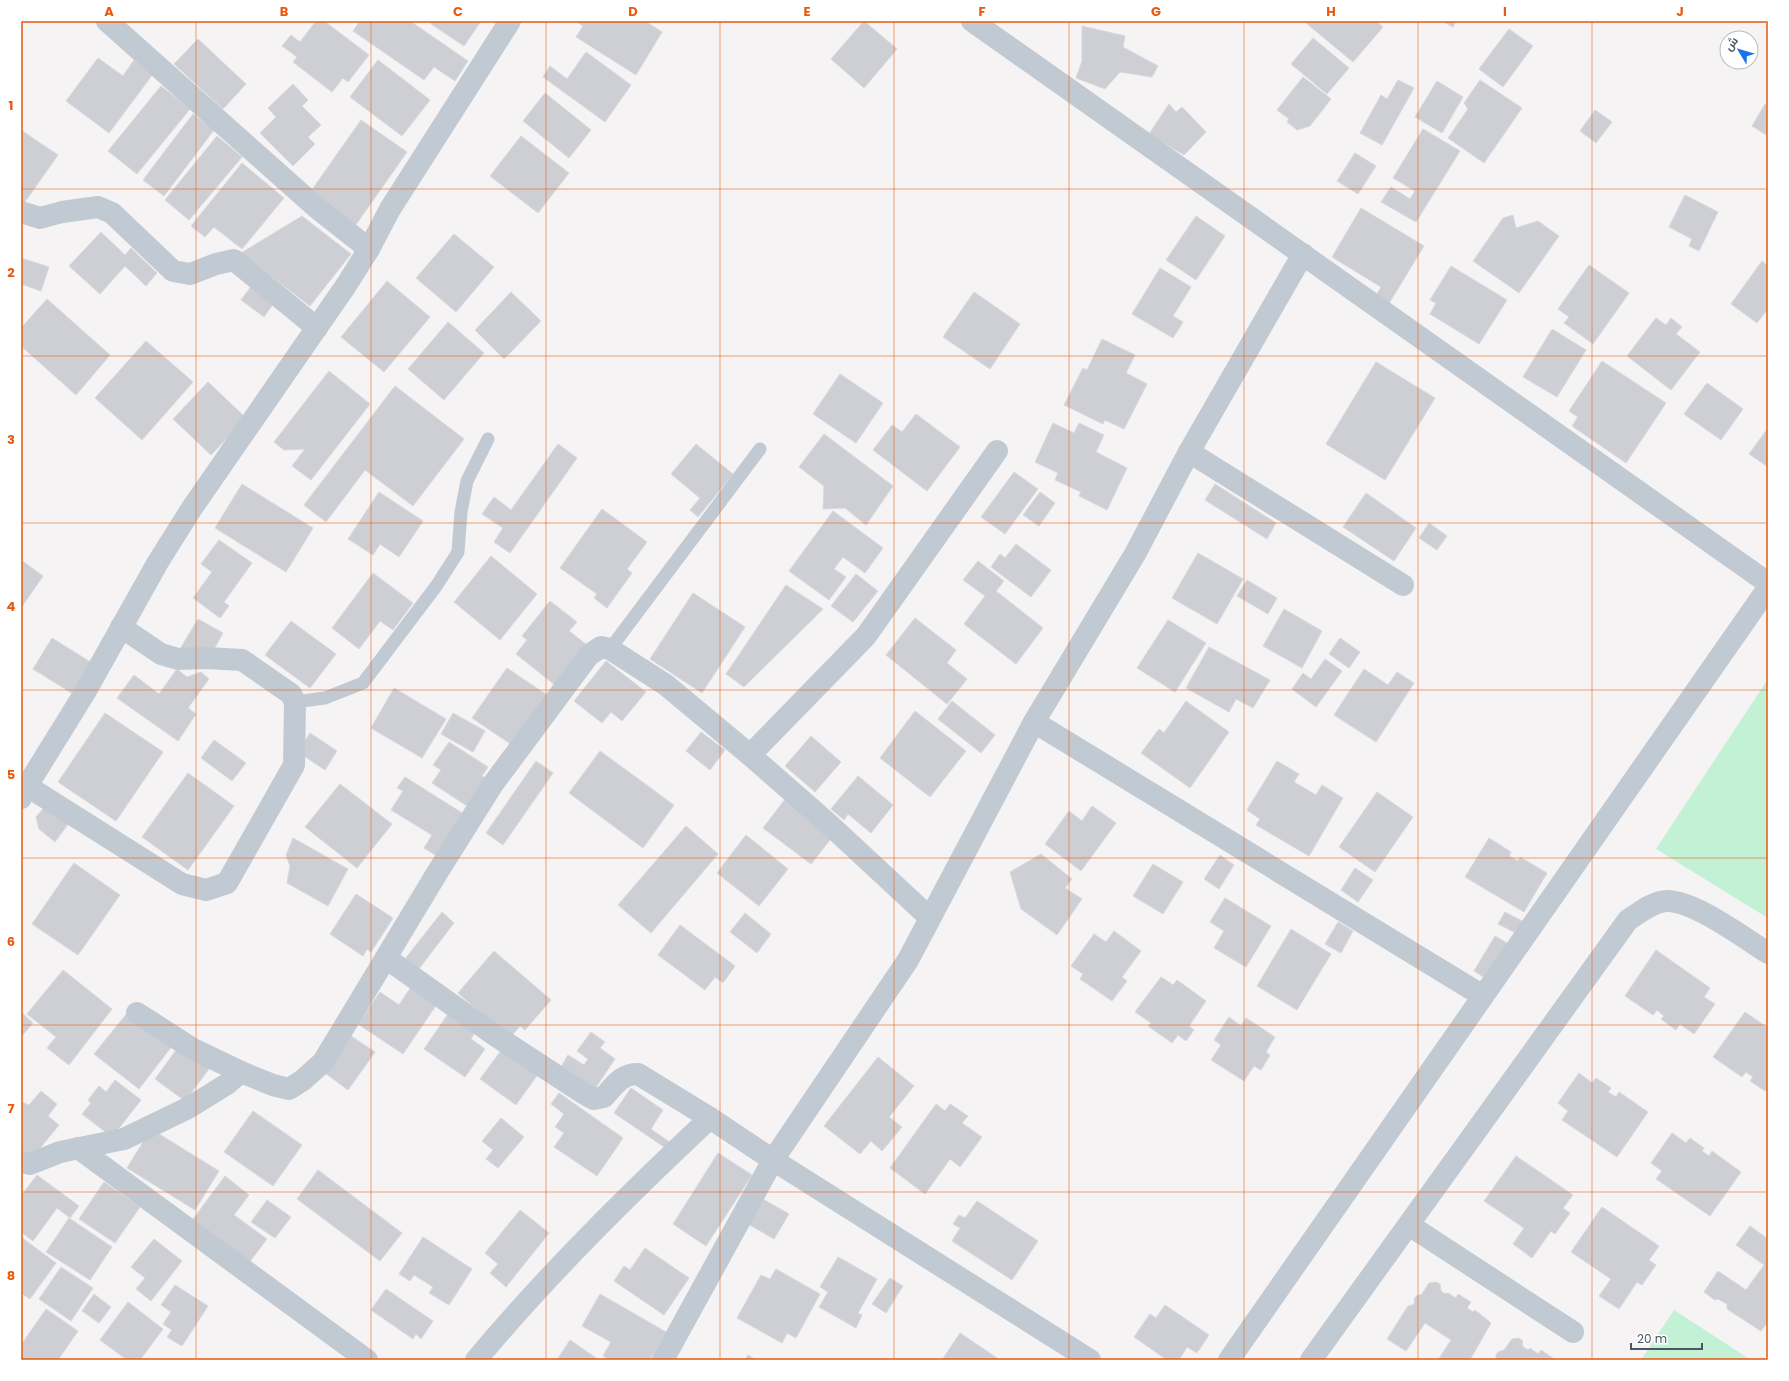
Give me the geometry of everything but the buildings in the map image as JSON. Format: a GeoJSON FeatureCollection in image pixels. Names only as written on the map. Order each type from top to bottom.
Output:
{"type":"FeatureCollection","features":[{"type":"Feature","properties":{"kind":"street"},"geometry":{"type":"LineString","coordinates":[[107,21],[317,208],[369,249]]}},
{"type":"Feature","properties":{"kind":"street"},"geometry":{"type":"LineString","coordinates":[[120,627],[161,654],[178,659],[207,658],[242,660],[291,694],[295,702],[294,765],[227,883],[206,890],[182,884],[23,789],[84,694],[120,627],[192,508],[317,328],[369,249],[390,209],[510,21]]}},
{"type":"Feature","properties":{"kind":"street"},"geometry":{"type":"LineString","coordinates":[[972,21],[1768,583]]}},
{"type":"Feature","properties":{"kind":"street"},"geometry":{"type":"LineString","coordinates":[[21,212],[40,218],[62,212],[98,207],[112,213],[173,271],[190,274],[216,264],[234,260],[317,328]]}},
{"type":"Feature","properties":{"kind":"street"},"geometry":{"type":"LineString","coordinates":[[663,1360],[773,1160],[908,960],[1034,722],[1135,554],[1189,452],[1303,254]]}},
{"type":"Feature","properties":{"kind":"street"},"geometry":{"type":"LineString","coordinates":[[750,755],[866,636],[997,451]]}},
{"type":"Feature","properties":{"kind":"street"},"geometry":{"type":"LineString","coordinates":[[1189,452],[1403,584]]}},
{"type":"Feature","properties":{"kind":"street"},"geometry":{"type":"LineString","coordinates":[[1229,1360],[1768,588]]}},
{"type":"Feature","properties":{"kind":"street"},"geometry":{"type":"LineString","coordinates":[[137,1013],[193,1049],[241,1072],[273,1085],[289,1089],[303,1080],[323,1062],[493,784],[589,655],[601,647],[610,649],[666,685],[750,755],[831,826],[930,918]]}},
{"type":"Feature","properties":{"kind":"street"},"geometry":{"type":"LineString","coordinates":[[1034,722],[1483,996]]}},
{"type":"Feature","properties":{"kind":"street"},"geometry":{"type":"LineString","coordinates":[[1311,1360],[1628,920],[1646,909],[1666,901],[1685,905],[1710,916],[1768,953]]}},
{"type":"Feature","properties":{"kind":"street"},"geometry":{"type":"LineString","coordinates":[[386,958],[496,1036],[583,1093],[594,1098],[604,1097],[619,1081],[629,1074],[638,1074],[710,1118],[773,1160],[1090,1360]]}},
{"type":"Feature","properties":{"kind":"street"},"geometry":{"type":"LineString","coordinates":[[21,1162],[30,1164],[60,1152],[124,1139],[190,1107],[227,1084],[241,1072]]}},
{"type":"Feature","properties":{"kind":"street"},"geometry":{"type":"LineString","coordinates":[[476,1360],[524,1303],[668,1157],[710,1118]]}},
{"type":"Feature","properties":{"kind":"street"},"geometry":{"type":"LineString","coordinates":[[78,1148],[367,1360]]}},
{"type":"Feature","properties":{"kind":"street"},"geometry":{"type":"LineString","coordinates":[[1409,1224],[1573,1332]]}},
{"type":"Feature","properties":{"kind":"lane"},"geometry":{"type":"LineString","coordinates":[[295,702],[325,698],[363,683],[437,585],[458,552],[461,512],[467,480],[488,439]]}},
{"type":"Feature","properties":{"kind":"lane"},"geometry":{"type":"LineString","coordinates":[[610,649],[760,449]]}},
{"type":"Feature","properties":{"kind":"green space"},"geometry":{"type":"Polygon","coordinates":[[[1768,679],[1768,918],[1656,849],[1768,679]]]}},
{"type":"Feature","properties":{"kind":"green space"},"geometry":{"type":"Polygon","coordinates":[[[1674,1310],[1751,1360],[1641,1360],[1674,1310]]]}}]}
